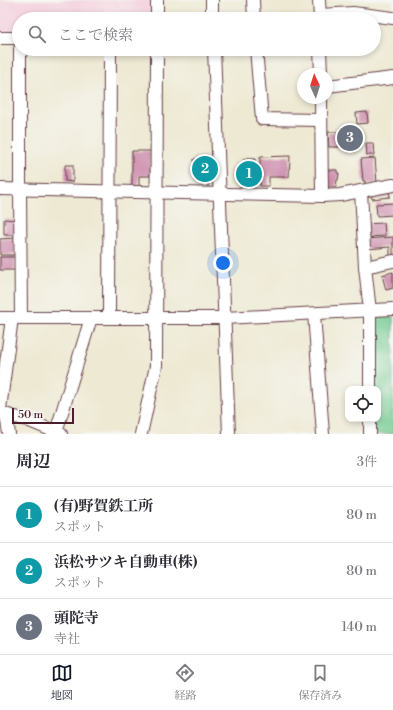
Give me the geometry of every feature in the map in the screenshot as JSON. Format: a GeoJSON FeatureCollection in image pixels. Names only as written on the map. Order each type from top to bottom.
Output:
{"type":"FeatureCollection","features":[{"type":"Feature","properties":{"kind":"street"},"geometry":{"type":"LineString","coordinates":[[158,0],[158,12]]}},
{"type":"Feature","properties":{"kind":"street"},"geometry":{"type":"LineString","coordinates":[[212,0],[212,12]]}},
{"type":"Feature","properties":{"kind":"street"},"geometry":{"type":"LineString","coordinates":[[253,0],[254,12]]}},
{"type":"Feature","properties":{"kind":"street"},"geometry":{"type":"LineString","coordinates":[[319,0],[320,12]]}},
{"type":"Feature","properties":{"kind":"street"},"geometry":{"type":"LineString","coordinates":[[381,16],[393,18]]}},
{"type":"Feature","properties":{"kind":"street"},"geometry":{"type":"LineString","coordinates":[[0,38],[12,38]]}},
{"type":"Feature","properties":{"kind":"street"},"geometry":{"type":"LineString","coordinates":[[9,434],[2,412],[11,318],[20,190],[20,56]]}},
{"type":"Feature","properties":{"kind":"street"},"geometry":{"type":"LineString","coordinates":[[109,318],[110,56]]}},
{"type":"Feature","properties":{"kind":"street"},"geometry":{"type":"LineString","coordinates":[[141,434],[156,366],[158,56]]}},
{"type":"Feature","properties":{"kind":"street"},"geometry":{"type":"LineString","coordinates":[[214,56],[229,434]]}},
{"type":"Feature","properties":{"kind":"street"},"geometry":{"type":"LineString","coordinates":[[257,56],[262,119],[321,120]]}},
{"type":"Feature","properties":{"kind":"street"},"geometry":{"type":"LineString","coordinates":[[320,56],[321,68]]}},
{"type":"Feature","properties":{"kind":"street"},"geometry":{"type":"LineString","coordinates":[[333,85],[393,78]]}},
{"type":"Feature","properties":{"kind":"street"},"geometry":{"type":"LineString","coordinates":[[321,104],[322,196]]}},
{"type":"Feature","properties":{"kind":"street"},"geometry":{"type":"LineString","coordinates":[[0,189],[322,196],[340,195],[393,185]]}},
{"type":"Feature","properties":{"kind":"street"},"geometry":{"type":"LineString","coordinates":[[361,190],[365,267],[370,311],[370,386]]}},
{"type":"Feature","properties":{"kind":"street"},"geometry":{"type":"LineString","coordinates":[[365,267],[393,261]]}},
{"type":"Feature","properties":{"kind":"street"},"geometry":{"type":"LineString","coordinates":[[11,318],[225,318],[393,309]]}},
{"type":"Feature","properties":{"kind":"street"},"geometry":{"type":"LineString","coordinates":[[314,314],[323,434]]}},
{"type":"Feature","properties":{"kind":"street"},"geometry":{"type":"LineString","coordinates":[[2,412],[27,420],[58,433],[91,318]]}},
{"type":"Feature","properties":{"kind":"street"},"geometry":{"type":"LineString","coordinates":[[370,422],[370,434]]}},
{"type":"Feature","properties":{"kind":"shaded area"},"geometry":{"type":"Polygon","coordinates":[[[0,0],[154,0],[154,12],[12,12],[12,34],[0,34],[0,0]]]}},
{"type":"Feature","properties":{"kind":"green space"},"geometry":{"type":"Polygon","coordinates":[[[377,317],[393,317],[393,434],[373,434],[373,422],[381,422],[381,386],[374,386],[374,321],[377,317]]]}},
{"type":"Feature","properties":{"kind":"building"},"geometry":{"type":"Polygon","coordinates":[[[367,112],[368,123],[357,124],[356,113],[367,112]]]}},
{"type":"Feature","properties":{"kind":"building"},"geometry":{"type":"Polygon","coordinates":[[[359,129],[360,147],[356,147],[356,151],[347,151],[347,148],[341,148],[340,130],[359,129]]]}},
{"type":"Feature","properties":{"kind":"building"},"geometry":{"type":"Polygon","coordinates":[[[328,132],[338,132],[339,147],[329,147],[328,132]]]}},
{"type":"Feature","properties":{"kind":"building"},"geometry":{"type":"Polygon","coordinates":[[[366,143],[373,143],[374,155],[367,155],[366,143]]]}},
{"type":"Feature","properties":{"kind":"building"},"geometry":{"type":"Polygon","coordinates":[[[132,151],[151,151],[150,176],[139,176],[139,188],[132,188],[132,151]]]}},
{"type":"Feature","properties":{"kind":"building"},"geometry":{"type":"Polygon","coordinates":[[[290,156],[289,177],[269,177],[269,186],[260,186],[260,157],[290,156]]]}},
{"type":"Feature","properties":{"kind":"building"},"geometry":{"type":"Polygon","coordinates":[[[215,158],[216,187],[208,188],[208,179],[194,179],[194,159],[215,158]]]}},
{"type":"Feature","properties":{"kind":"building"},"geometry":{"type":"Polygon","coordinates":[[[375,158],[377,183],[365,184],[365,181],[363,181],[361,159],[375,158]]]}},
{"type":"Feature","properties":{"kind":"building"},"geometry":{"type":"Polygon","coordinates":[[[244,159],[255,159],[254,189],[242,189],[244,159]]]}},
{"type":"Feature","properties":{"kind":"building"},"geometry":{"type":"Polygon","coordinates":[[[65,165],[73,165],[73,182],[65,181],[65,165]]]}},
{"type":"Feature","properties":{"kind":"building"},"geometry":{"type":"Polygon","coordinates":[[[327,170],[337,170],[337,173],[339,173],[336,187],[326,187],[327,170]]]}},
{"type":"Feature","properties":{"kind":"building"},"geometry":{"type":"Polygon","coordinates":[[[389,190],[390,197],[372,199],[371,192],[389,190]]]}},
{"type":"Feature","properties":{"kind":"building"},"geometry":{"type":"Polygon","coordinates":[[[393,203],[393,215],[377,216],[376,204],[393,203]]]}},
{"type":"Feature","properties":{"kind":"building"},"geometry":{"type":"Polygon","coordinates":[[[4,219],[16,220],[16,235],[4,235],[4,219]]]}},
{"type":"Feature","properties":{"kind":"building"},"geometry":{"type":"Polygon","coordinates":[[[384,223],[385,236],[365,237],[364,224],[384,223]]]}},
{"type":"Feature","properties":{"kind":"building"},"geometry":{"type":"Polygon","coordinates":[[[393,237],[393,255],[390,256],[390,247],[367,249],[366,239],[393,237]]]}},
{"type":"Feature","properties":{"kind":"building"},"geometry":{"type":"Polygon","coordinates":[[[15,238],[15,255],[0,255],[0,239],[15,238]]]}},
{"type":"Feature","properties":{"kind":"building"},"geometry":{"type":"Polygon","coordinates":[[[0,257],[15,257],[15,270],[0,270],[0,257]]]}},
{"type":"Feature","properties":{"kind":"building"},"geometry":{"type":"Polygon","coordinates":[[[393,272],[393,288],[386,290],[382,275],[393,272]]]}},
{"type":"Feature","properties":{"kind":"place","name":"頭陀寺"},"geometry":{"type":"Point","coordinates":[350,138]}},
{"type":"Feature","properties":{"kind":"place","name":"浜松サツキ自動車(株)"},"geometry":{"type":"Point","coordinates":[205,169]}},
{"type":"Feature","properties":{"kind":"place","name":"(有)野賀鉄工所"},"geometry":{"type":"Point","coordinates":[249,174]}}]}
